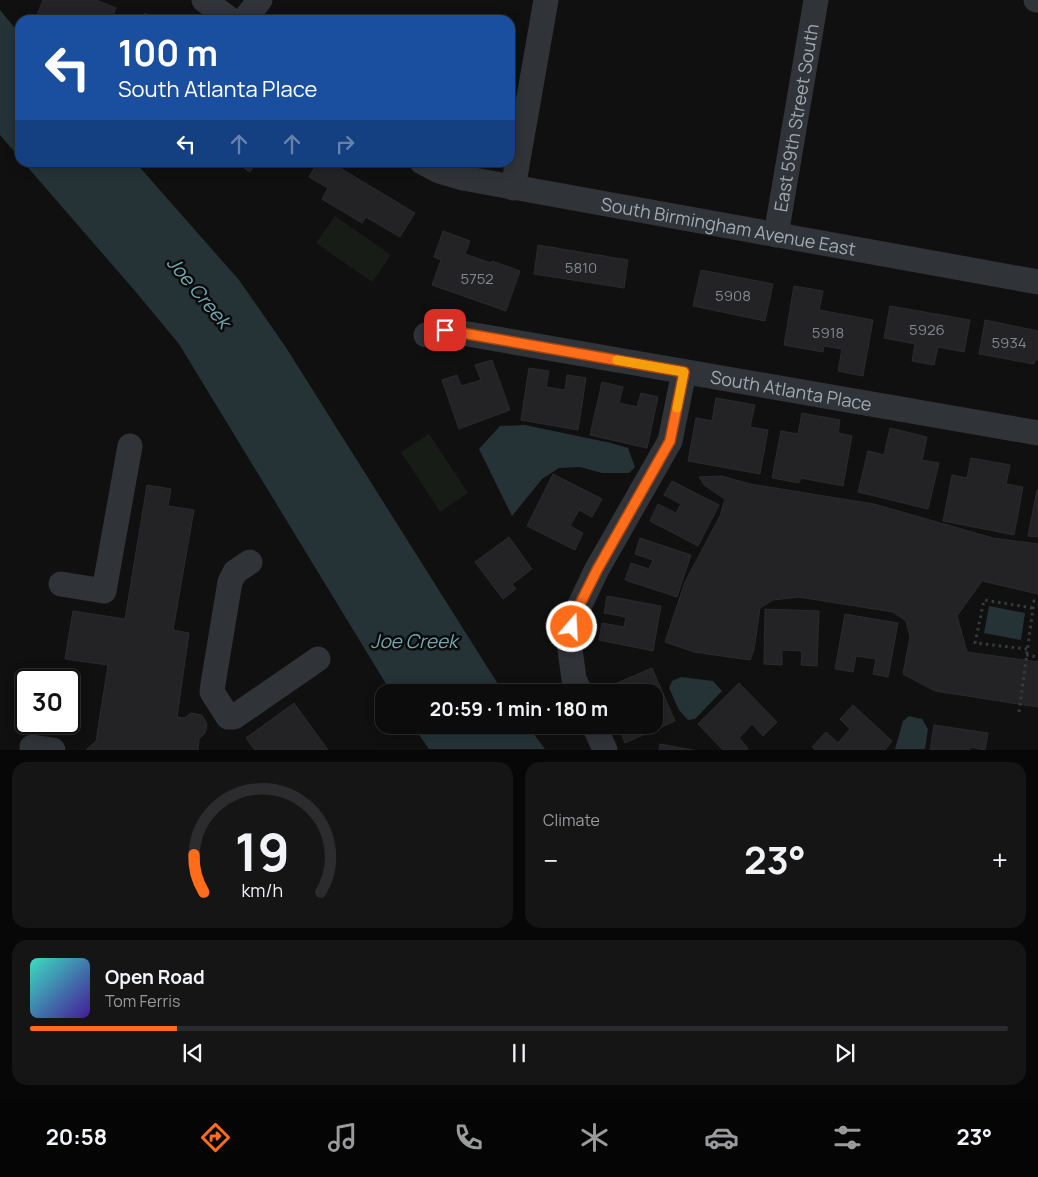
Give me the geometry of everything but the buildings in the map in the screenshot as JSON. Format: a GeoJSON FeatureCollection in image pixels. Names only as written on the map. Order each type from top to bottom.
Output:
{"type":"FeatureCollection","features":[{"type":"Feature","properties":{"kind":"street"},"geometry":{"type":"LineString","coordinates":[[204,0],[224,15]]}},
{"type":"Feature","properties":{"kind":"street"},"geometry":{"type":"LineString","coordinates":[[248,15],[260,0]]}},
{"type":"Feature","properties":{"kind":"street"},"geometry":{"type":"LineString","coordinates":[[513,188],[546,0]]}},
{"type":"Feature","properties":{"kind":"street","name":"East 59th Street South"},"geometry":{"type":"LineString","coordinates":[[776,235],[816,0]]}},
{"type":"Feature","properties":{"kind":"street","name":"South Birmingham Avenue East"},"geometry":{"type":"LineString","coordinates":[[431,167],[463,178],[513,188],[1038,282]]}},
{"type":"Feature","properties":{"kind":"street","name":"South Atlanta Place"},"geometry":{"type":"LineString","coordinates":[[426,335],[445,330],[1038,433]]}},
{"type":"Feature","properties":{"kind":"street"},"geometry":{"type":"LineString","coordinates":[[576,684],[569,642],[576,612],[597,570],[670,441],[684,372]]}},
{"type":"Feature","properties":{"kind":"street"},"geometry":{"type":"LineString","coordinates":[[61,584],[104,591],[130,446]]}},
{"type":"Feature","properties":{"kind":"street"},"geometry":{"type":"LineString","coordinates":[[250,562],[236,572],[230,582],[213,684],[212,692],[228,717],[234,717],[318,659]]}},
{"type":"Feature","properties":{"kind":"street"},"geometry":{"type":"LineString","coordinates":[[598,734],[605,750]]}},
{"type":"Feature","properties":{"kind":"path"},"geometry":{"type":"LineString","coordinates":[[1027,649],[975,643],[984,600],[1033,608]]}},
{"type":"Feature","properties":{"kind":"path"},"geometry":{"type":"LineString","coordinates":[[1020,712],[1034,601],[1038,601]]}},
{"type":"Feature","properties":{"kind":"path"},"geometry":{"type":"LineString","coordinates":[[1026,655],[1038,657]]}},
{"type":"Feature","properties":{"kind":"shaded area"},"geometry":{"type":"Polygon","coordinates":[[[335,216],[391,255],[372,282],[316,243],[335,216]]]}},
{"type":"Feature","properties":{"kind":"shaded area"},"geometry":{"type":"Polygon","coordinates":[[[429,434],[468,493],[440,512],[401,452],[429,434]]]}},
{"type":"Feature","properties":{"kind":"water"},"geometry":{"type":"Polygon","coordinates":[[[0,10],[15,28],[15,152],[0,135],[0,10]]]}},
{"type":"Feature","properties":{"kind":"water","name":"Joe Creek"},"geometry":{"type":"Polygon","coordinates":[[[27,167],[140,167],[239,280],[285,346],[498,684],[386,684],[179,344],[27,167]]]}},
{"type":"Feature","properties":{"kind":"water"},"geometry":{"type":"Polygon","coordinates":[[[525,425],[628,448],[635,467],[629,473],[602,473],[580,467],[559,468],[542,479],[512,516],[479,449],[500,426],[525,425]]]}},
{"type":"Feature","properties":{"kind":"water"},"geometry":{"type":"Polygon","coordinates":[[[989,606],[1025,613],[1021,640],[984,633],[989,606]]]}},
{"type":"Feature","properties":{"kind":"water"},"geometry":{"type":"Polygon","coordinates":[[[681,677],[713,681],[722,691],[695,719],[688,720],[679,710],[669,688],[672,681],[681,677]]]}},
{"type":"Feature","properties":{"kind":"water"},"geometry":{"type":"Polygon","coordinates":[[[909,716],[922,719],[928,729],[925,749],[895,749],[903,721],[909,716]]]}},
{"type":"Feature","properties":{"kind":"water"},"geometry":{"type":"Polygon","coordinates":[[[418,734],[534,734],[545,749],[429,749],[418,734]]]}},
{"type":"Feature","properties":{"kind":"slow traffic"},"geometry":{"type":"LineString","coordinates":[[617,360],[684,372],[677,408]]}},
{"type":"Feature","properties":{"kind":"route"},"geometry":{"type":"LineString","coordinates":[[445,330],[684,372],[670,441],[597,570],[576,612],[572,627]]}}]}
